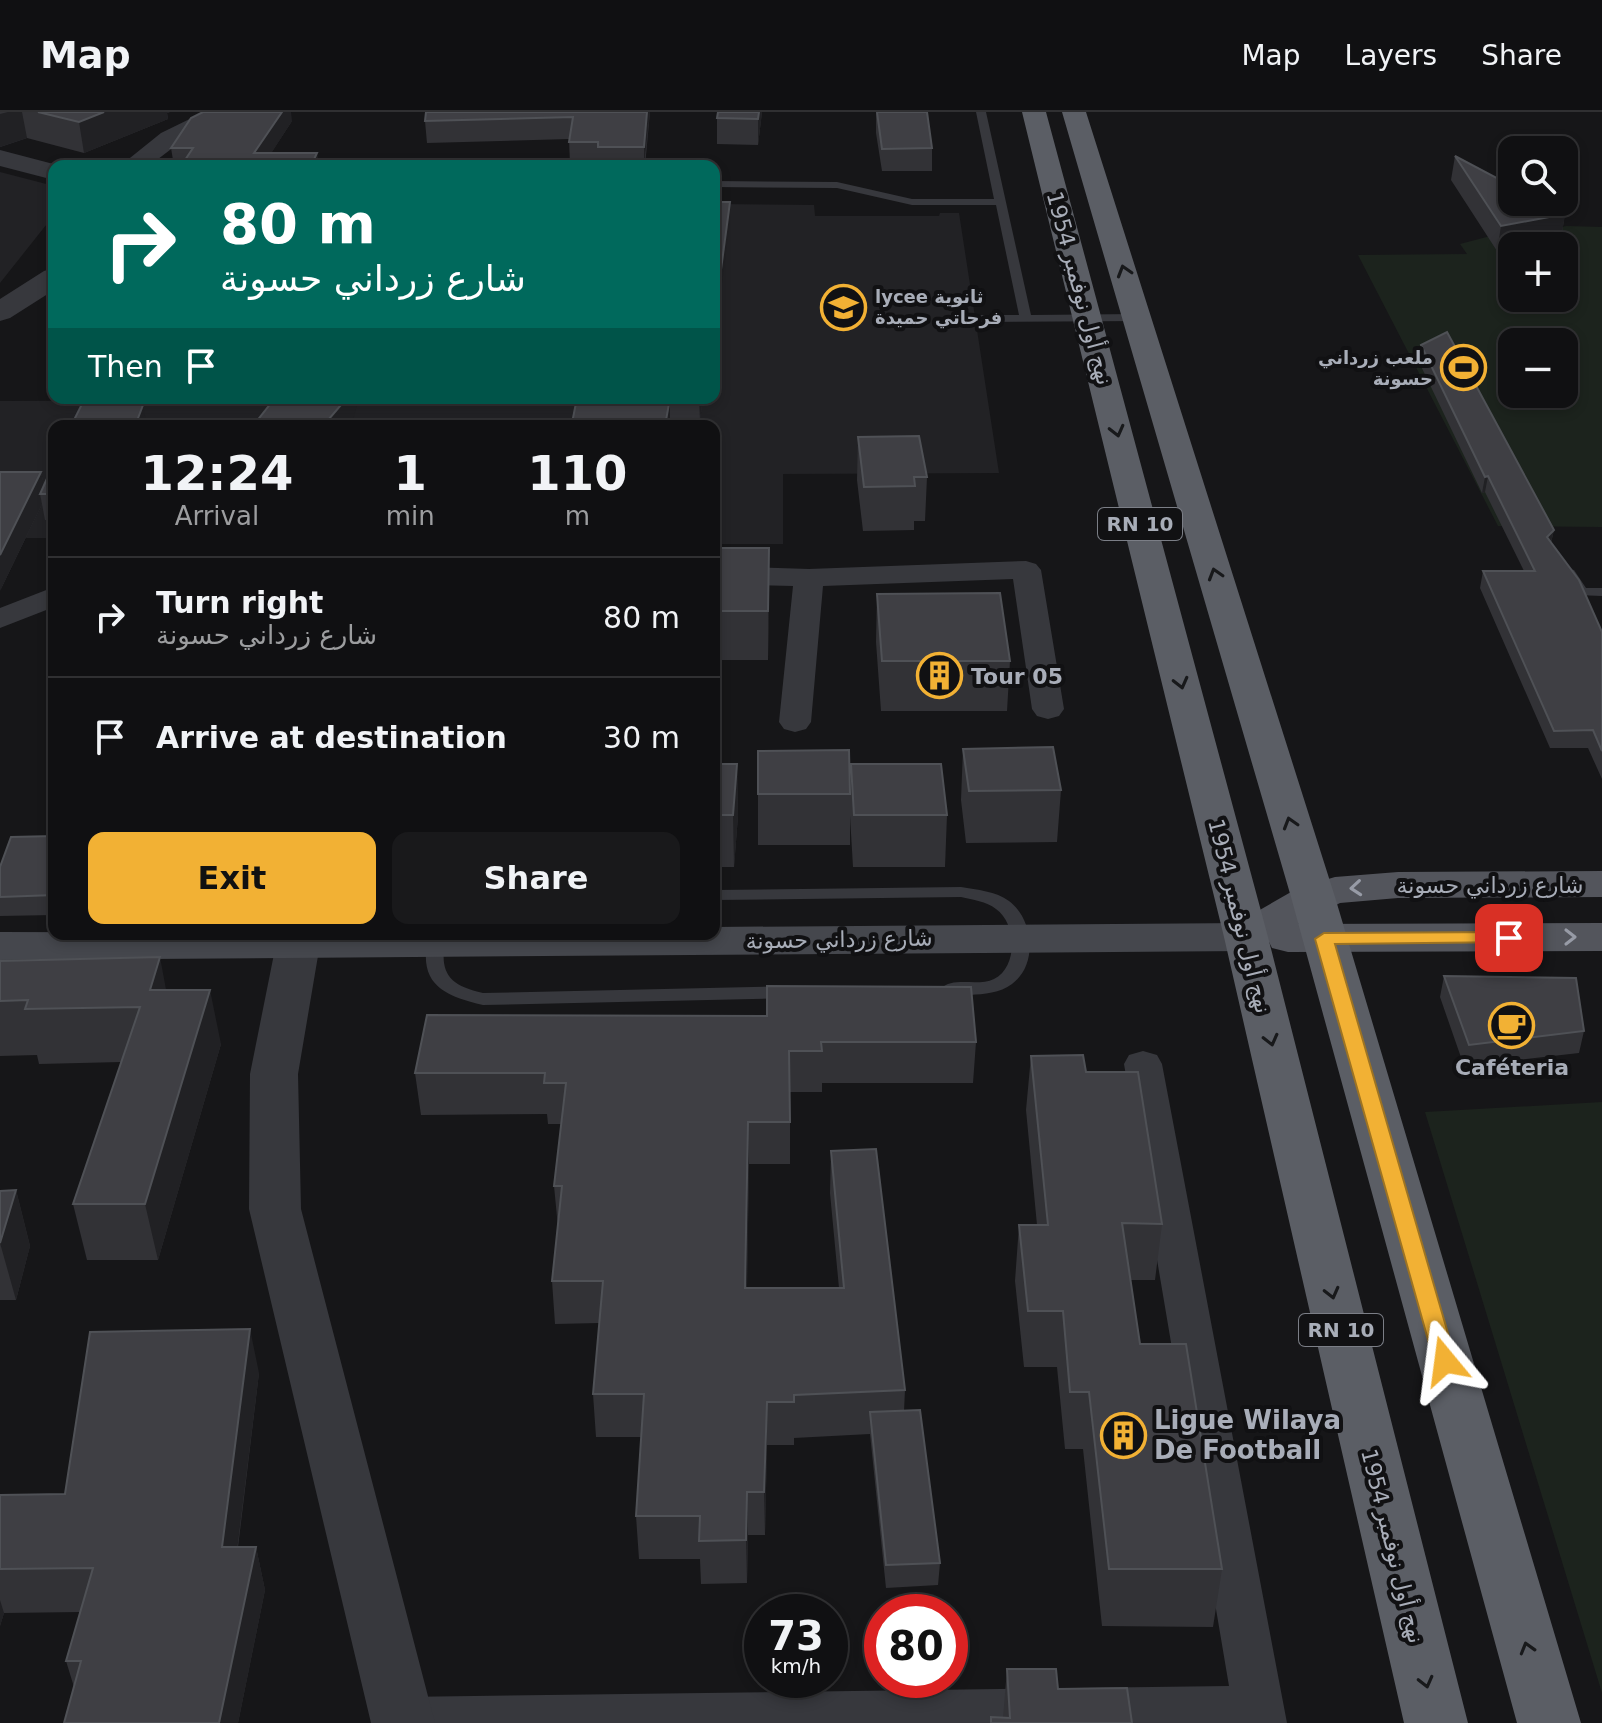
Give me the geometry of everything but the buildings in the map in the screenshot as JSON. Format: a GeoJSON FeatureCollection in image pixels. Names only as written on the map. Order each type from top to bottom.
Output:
{"type":"FeatureCollection","features":[{"type":"Feature","properties":{"kind":"highway","name":"نهج أول نوفمبر 1954"},"geometry":{"type":"LineString","coordinates":[[1034,112],[1246,937],[1436,1723]]}},
{"type":"Feature","properties":{"kind":"highway","name":"نهج أول نوفمبر 1954"},"geometry":{"type":"LineString","coordinates":[[1074,112],[1318,918],[1549,1723]]}},
{"type":"Feature","properties":{"kind":"main road","name":"شارع زرداني حسونة"},"geometry":{"type":"LineString","coordinates":[[1318,918],[1335,890],[1398,885],[1602,884]]}},
{"type":"Feature","properties":{"kind":"main road","name":"شارع زرداني حسونة"},"geometry":{"type":"LineString","coordinates":[[720,938],[1246,937],[1318,918],[1602,937]]}},
{"type":"Feature","properties":{"kind":"main road","name":"شارع زرداني حسونة"},"geometry":{"type":"LineString","coordinates":[[0,946],[256,940]]}},
{"type":"Feature","properties":{"kind":"street"},"geometry":{"type":"LineString","coordinates":[[141,160],[170,138],[223,112]]}},
{"type":"Feature","properties":{"kind":"street"},"geometry":{"type":"LineString","coordinates":[[0,158],[48,170]]}},
{"type":"Feature","properties":{"kind":"street"},"geometry":{"type":"LineString","coordinates":[[0,312],[48,281]]}},
{"type":"Feature","properties":{"kind":"street"},"geometry":{"type":"LineString","coordinates":[[720,575],[809,578],[1026,570],[1048,709]]}},
{"type":"Feature","properties":{"kind":"street"},"geometry":{"type":"LineString","coordinates":[[795,722],[809,578]]}},
{"type":"Feature","properties":{"kind":"street"},"geometry":{"type":"LineString","coordinates":[[0,619],[48,599]]}},
{"type":"Feature","properties":{"kind":"street"},"geometry":{"type":"LineString","coordinates":[[299,940],[274,1074],[275,1209],[402,1721],[1260,1716],[1143,1064]]}},
{"type":"Feature","properties":{"kind":"lane"},"geometry":{"type":"LineString","coordinates":[[981,112],[1026,319]]}},
{"type":"Feature","properties":{"kind":"lane"},"geometry":{"type":"LineString","coordinates":[[720,184],[837,185],[912,202],[1001,202]]}},
{"type":"Feature","properties":{"kind":"lane"},"geometry":{"type":"LineString","coordinates":[[980,319],[1138,318]]}},
{"type":"Feature","properties":{"kind":"lane"},"geometry":{"type":"LineString","coordinates":[[1561,562],[1582,592],[1602,592]]}},
{"type":"Feature","properties":{"kind":"lane"},"geometry":{"type":"LineString","coordinates":[[720,895],[961,892],[998,902],[1010,912],[1019,937],[1020,962],[1014,974],[1000,984],[979,989],[931,990]]}},
{"type":"Feature","properties":{"kind":"lane"},"geometry":{"type":"LineString","coordinates":[[436,940],[436,975],[445,986],[463,995],[483,999],[819,992]]}},
{"type":"Feature","properties":{"kind":"shaded area"},"geometry":{"type":"Polygon","coordinates":[[[0,172],[48,184],[48,223],[0,283],[0,172]]]}},
{"type":"Feature","properties":{"kind":"shaded area","name":"lycee ثانوية فرحاتي حميدة"},"geometry":{"type":"Polygon","coordinates":[[[720,204],[814,205],[815,216],[939,216],[940,213],[959,213],[999,473],[783,474],[783,544],[720,544],[720,420],[48,420],[48,538],[0,538],[0,401],[48,401],[48,404],[720,404],[720,204]]]}},
{"type":"Feature","properties":{"kind":"shaded area","name":"ملعب زرداني حسونة"},"geometry":{"type":"Polygon","coordinates":[[[1567,226],[1602,227],[1602,527],[1498,526],[1358,255],[1467,254],[1460,244],[1498,234],[1498,312],[1578,312],[1578,232],[1515,232],[1567,226]]]}},
{"type":"Feature","properties":{"kind":"shaded area"},"geometry":{"type":"Polygon","coordinates":[[[1602,1102],[1602,1693],[1425,1112],[1602,1102]]]}},
{"type":"Feature","properties":{"kind":"place","name":"lycee ثانوية فرحاتي حميدة"},"geometry":{"type":"Point","coordinates":[844,307]}},
{"type":"Feature","properties":{"kind":"place","name":"ملعب زرداني حسونة"},"geometry":{"type":"Point","coordinates":[1464,368]}},
{"type":"Feature","properties":{"kind":"place","name":"Tour 05"},"geometry":{"type":"Point","coordinates":[940,676]}},
{"type":"Feature","properties":{"kind":"place","name":"Caféteria"},"geometry":{"type":"Point","coordinates":[1512,1026]}},
{"type":"Feature","properties":{"kind":"place","name":"Ligue Wilaya De Football"},"geometry":{"type":"Point","coordinates":[1123,1435]}},
{"type":"Feature","properties":{"kind":"route"},"geometry":{"type":"LineString","coordinates":[[1445,1361],[1324,939],[1509,938]]}}]}
